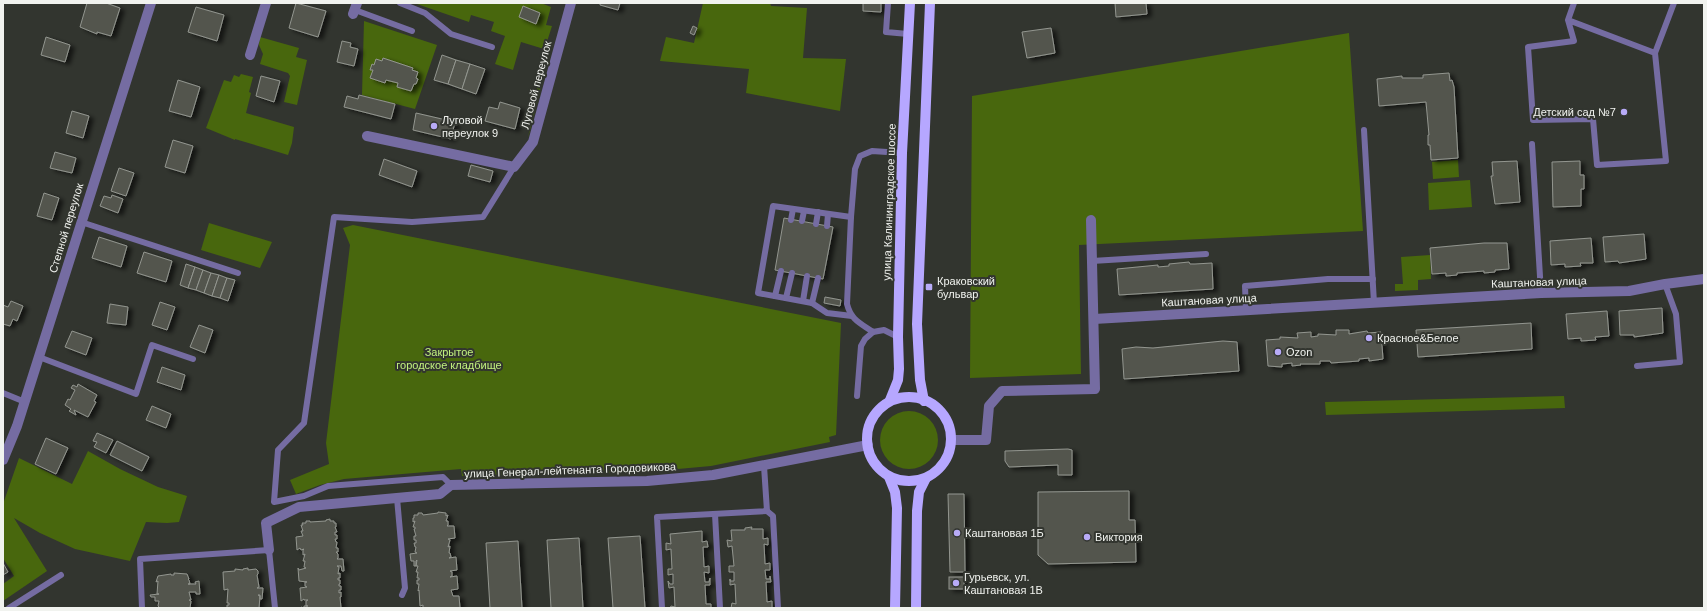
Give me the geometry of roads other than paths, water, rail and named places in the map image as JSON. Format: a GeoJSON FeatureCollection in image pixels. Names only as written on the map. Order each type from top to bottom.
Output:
{"type":"FeatureCollection","features":[{"type":"Feature","properties":{"kind":"main road","name":"улица Калининградское шоссе"},"geometry":{"type":"LineString","coordinates":[[890,400],[898,380],[899,369],[898,337],[902,154],[910,3]]}},
{"type":"Feature","properties":{"kind":"main road"},"geometry":{"type":"LineString","coordinates":[[924,400],[920,380],[918,324],[930,3]]}},
{"type":"Feature","properties":{"kind":"main road"},"geometry":{"type":"LineString","coordinates":[[906,396],[924,400],[941,412],[948,423],[951,440],[948,454],[939,469],[926,478],[910,482],[889,477],[875,464],[868,445],[874,414],[890,400],[906,396]]}},
{"type":"Feature","properties":{"kind":"main road"},"geometry":{"type":"LineString","coordinates":[[889,477],[895,492],[897,508],[895,608]]}},
{"type":"Feature","properties":{"kind":"main road"},"geometry":{"type":"LineString","coordinates":[[916,608],[917,511],[919,492],[926,478]]}},
{"type":"Feature","properties":{"kind":"street","name":"Степной переулок"},"geometry":{"type":"LineString","coordinates":[[3,460],[25,402],[151,3]]}},
{"type":"Feature","properties":{"kind":"street"},"geometry":{"type":"LineString","coordinates":[[250,55],[266,3]]}},
{"type":"Feature","properties":{"kind":"street","name":"Луговой переулок"},"geometry":{"type":"LineString","coordinates":[[514,167],[533,142],[571,3]]}},
{"type":"Feature","properties":{"kind":"street"},"geometry":{"type":"LineString","coordinates":[[367,136],[514,167]]}},
{"type":"Feature","properties":{"kind":"street"},"geometry":{"type":"LineString","coordinates":[[951,440],[986,440],[989,406],[1002,391],[1095,389],[1091,220]]}},
{"type":"Feature","properties":{"kind":"street","name":"Каштановая улица"},"geometry":{"type":"LineString","coordinates":[[1094,319],[1541,293],[1630,291],[1704,279]]}},
{"type":"Feature","properties":{"kind":"street","name":"улица Генерал-лейтенанта Городовикова"},"geometry":{"type":"LineString","coordinates":[[269,550],[266,523],[299,507],[440,494],[451,485],[647,481],[713,475],[868,445]]}},
{"type":"Feature","properties":{"kind":"lane"},"geometry":{"type":"LineString","coordinates":[[400,3],[425,13],[451,34],[492,47]]}},
{"type":"Feature","properties":{"kind":"lane"},"geometry":{"type":"LineString","coordinates":[[888,3],[886,32],[908,34]]}},
{"type":"Feature","properties":{"kind":"lane"},"geometry":{"type":"LineString","coordinates":[[1574,3],[1568,20],[1574,41],[1528,47],[1533,120],[1592,119],[1597,165],[1666,161],[1655,53],[1674,3]]}},
{"type":"Feature","properties":{"kind":"lane"},"geometry":{"type":"LineString","coordinates":[[355,9],[412,31]]}},
{"type":"Feature","properties":{"kind":"lane"},"geometry":{"type":"LineString","coordinates":[[1568,20],[1655,53]]}},
{"type":"Feature","properties":{"kind":"lane"},"geometry":{"type":"LineString","coordinates":[[1364,130],[1374,303]]}},
{"type":"Feature","properties":{"kind":"lane"},"geometry":{"type":"LineString","coordinates":[[1532,144],[1541,293]]}},
{"type":"Feature","properties":{"kind":"lane"},"geometry":{"type":"LineString","coordinates":[[873,332],[855,320],[849,313],[847,304],[855,169],[860,156],[872,151],[902,154]]}},
{"type":"Feature","properties":{"kind":"lane"},"geometry":{"type":"LineString","coordinates":[[451,485],[443,477],[328,486],[304,496],[274,502],[278,450],[304,423],[334,217],[412,222],[483,217],[514,167]]}},
{"type":"Feature","properties":{"kind":"lane"},"geometry":{"type":"LineString","coordinates":[[851,217],[773,206],[758,293],[812,303],[827,313],[852,316]]}},
{"type":"Feature","properties":{"kind":"lane"},"geometry":{"type":"LineString","coordinates":[[791,220],[793,209]]}},
{"type":"Feature","properties":{"kind":"lane"},"geometry":{"type":"LineString","coordinates":[[802,222],[804,210]]}},
{"type":"Feature","properties":{"kind":"lane"},"geometry":{"type":"LineString","coordinates":[[816,224],[818,212]]}},
{"type":"Feature","properties":{"kind":"lane"},"geometry":{"type":"LineString","coordinates":[[826,226],[828,214]]}},
{"type":"Feature","properties":{"kind":"lane"},"geometry":{"type":"LineString","coordinates":[[81,222],[238,273]]}},
{"type":"Feature","properties":{"kind":"lane"},"geometry":{"type":"LineString","coordinates":[[1092,261],[1206,254]]}},
{"type":"Feature","properties":{"kind":"lane"},"geometry":{"type":"LineString","coordinates":[[776,296],[781,271]]}},
{"type":"Feature","properties":{"kind":"lane"},"geometry":{"type":"LineString","coordinates":[[786,298],[792,273]]}},
{"type":"Feature","properties":{"kind":"lane"},"geometry":{"type":"LineString","coordinates":[[803,301],[807,276]]}},
{"type":"Feature","properties":{"kind":"lane"},"geometry":{"type":"LineString","coordinates":[[812,303],[818,278]]}},
{"type":"Feature","properties":{"kind":"lane"},"geometry":{"type":"LineString","coordinates":[[1246,310],[1245,286],[1328,279],[1373,279]]}},
{"type":"Feature","properties":{"kind":"lane"},"geometry":{"type":"LineString","coordinates":[[1637,366],[1680,362],[1676,314],[1666,284]]}},
{"type":"Feature","properties":{"kind":"lane"},"geometry":{"type":"LineString","coordinates":[[857,396],[861,346],[865,339],[873,332],[884,330],[898,337]]}},
{"type":"Feature","properties":{"kind":"lane"},"geometry":{"type":"LineString","coordinates":[[39,357],[136,394],[152,345],[193,359]]}},
{"type":"Feature","properties":{"kind":"lane"},"geometry":{"type":"LineString","coordinates":[[3,393],[25,402]]}},
{"type":"Feature","properties":{"kind":"lane"},"geometry":{"type":"LineString","coordinates":[[764,466],[767,511]]}},
{"type":"Feature","properties":{"kind":"lane"},"geometry":{"type":"LineString","coordinates":[[397,498],[405,588],[402,595]]}},
{"type":"Feature","properties":{"kind":"lane"},"geometry":{"type":"LineString","coordinates":[[662,608],[657,517],[767,511],[773,516],[778,608]]}},
{"type":"Feature","properties":{"kind":"lane"},"geometry":{"type":"LineString","coordinates":[[715,514],[720,608]]}},
{"type":"Feature","properties":{"kind":"lane"},"geometry":{"type":"LineString","coordinates":[[142,608],[140,559],[269,550],[275,608]]}},
{"type":"Feature","properties":{"kind":"lane"},"geometry":{"type":"LineString","coordinates":[[9,608],[61,574]]}},
{"type":"Feature","properties":{"kind":"place","name":"Детский сад №7"},"geometry":{"type":"Point","coordinates":[1624,112]}},
{"type":"Feature","properties":{"kind":"place","name":"Луговой переулок 9"},"geometry":{"type":"Point","coordinates":[434,126]}},
{"type":"Feature","properties":{"kind":"place","name":"Краковский бульвар"},"geometry":{"type":"Point","coordinates":[929,287]}},
{"type":"Feature","properties":{"kind":"place","name":"Красное&Белое"},"geometry":{"type":"Point","coordinates":[1369,338]}},
{"type":"Feature","properties":{"kind":"place","name":"Ozon"},"geometry":{"type":"Point","coordinates":[1278,352]}},
{"type":"Feature","properties":{"kind":"place","name":"Каштановая 1Б"},"geometry":{"type":"Point","coordinates":[957,533]}},
{"type":"Feature","properties":{"kind":"place","name":"Виктория"},"geometry":{"type":"Point","coordinates":[1087,537]}},
{"type":"Feature","properties":{"kind":"place","name":"Гурьевск, ул. Каштановая 1В"},"geometry":{"type":"Point","coordinates":[956,583]}},
{"type":"Feature","properties":{"kind":"park label","name":"Закрытое городское кладбище"},"geometry":{"type":"Point","coordinates":[449,358]}}]}
